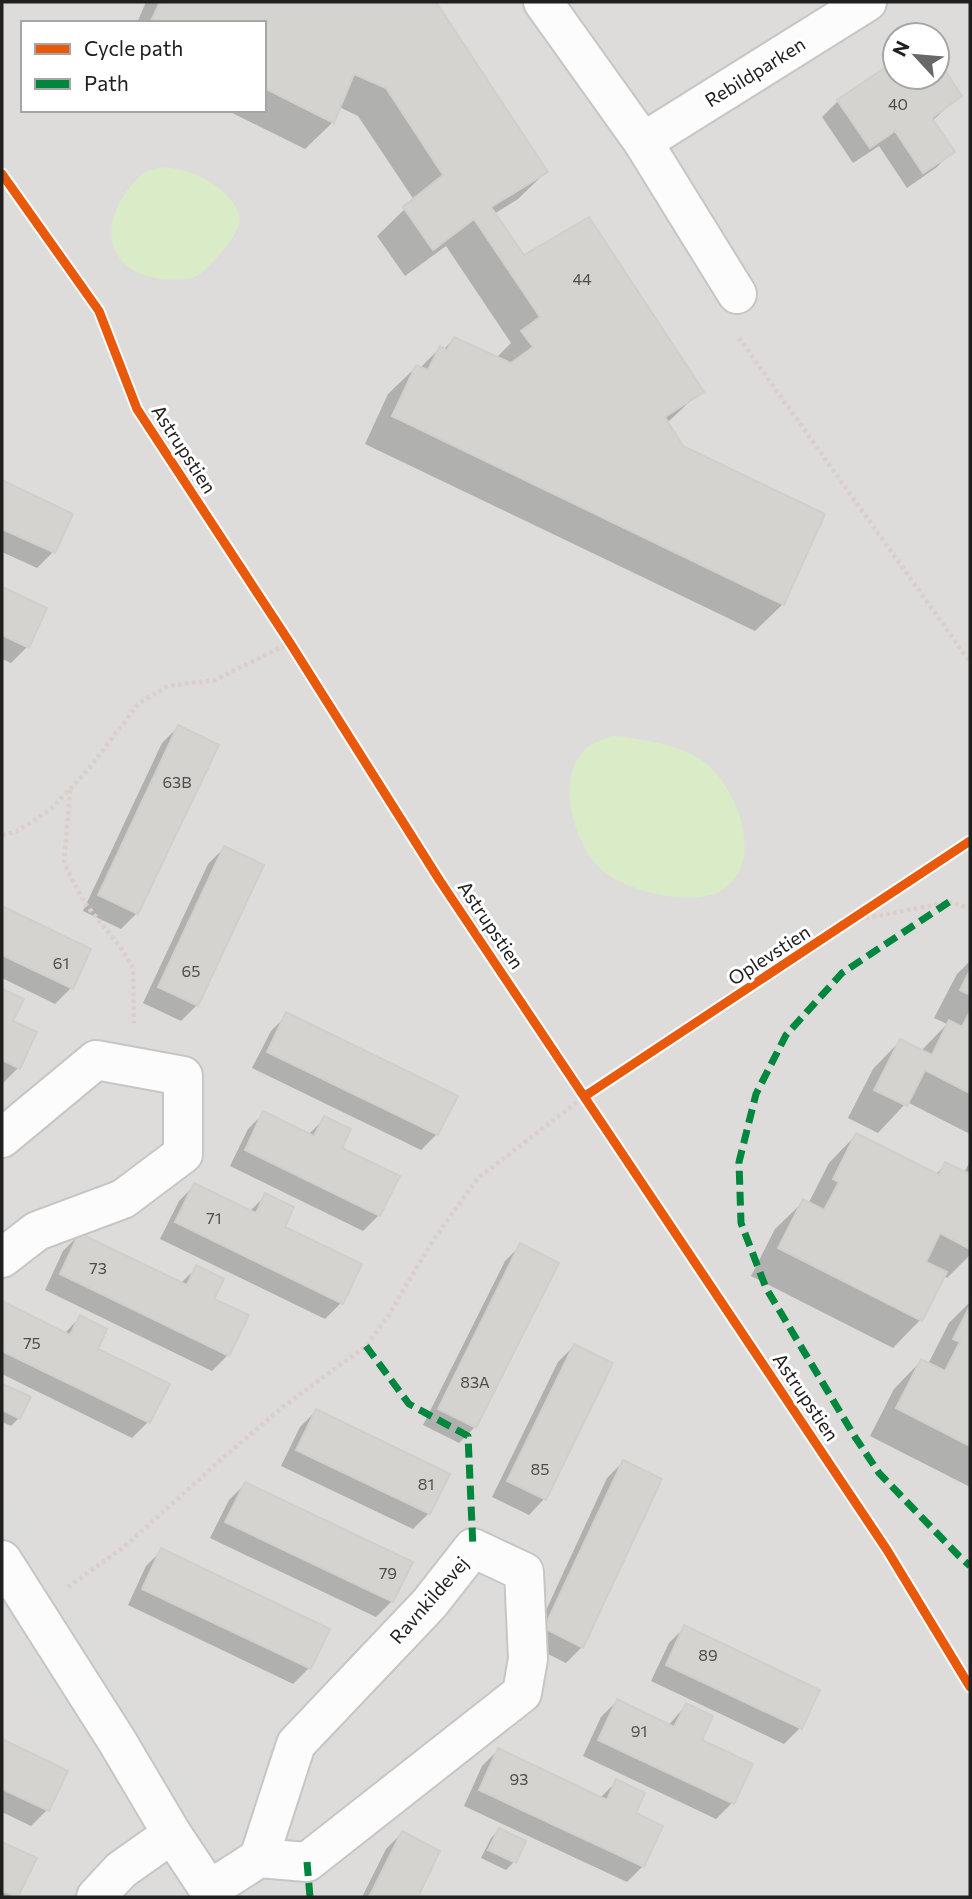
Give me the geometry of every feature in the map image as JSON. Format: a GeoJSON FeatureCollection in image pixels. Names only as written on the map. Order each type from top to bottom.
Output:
{"type":"FeatureCollection","features":[{"type":"Feature","properties":{"kind":"street"},"geometry":{"type":"LineString","coordinates":[[542,2],[643,142],[737,294]]}},
{"type":"Feature","properties":{"kind":"street","name":"Rebildparken"},"geometry":{"type":"LineString","coordinates":[[643,142],[867,2]]}},
{"type":"Feature","properties":{"kind":"street"},"geometry":{"type":"LineString","coordinates":[[2,1138],[96,1060],[183,1076],[183,1154],[123,1199],[37,1231],[2,1258]]}},
{"type":"Feature","properties":{"kind":"street","name":"Ravnkildevej"},"geometry":{"type":"LineString","coordinates":[[473,1548],[524,1572],[528,1659],[522,1693],[307,1862],[259,1858],[296,1744],[429,1604],[473,1548]]}},
{"type":"Feature","properties":{"kind":"street"},"geometry":{"type":"LineString","coordinates":[[2,1560],[212,1893],[259,1858]]}},
{"type":"Feature","properties":{"kind":"street"},"geometry":{"type":"LineString","coordinates":[[96,1897],[121,1870],[173,1835]]}},
{"type":"Feature","properties":{"kind":"path"},"geometry":{"type":"LineString","coordinates":[[737,294],[728,323],[970,662]]}},
{"type":"Feature","properties":{"kind":"path"},"geometry":{"type":"LineString","coordinates":[[282,631],[297,654]]}},
{"type":"Feature","properties":{"kind":"path"},"geometry":{"type":"LineString","coordinates":[[2,835],[16,832],[50,810],[70,790],[139,704],[168,686],[215,680],[290,643]]}},
{"type":"Feature","properties":{"kind":"path"},"geometry":{"type":"LineString","coordinates":[[70,790],[64,864],[84,902],[121,948],[133,968],[136,1068]]}},
{"type":"Feature","properties":{"kind":"path"},"geometry":{"type":"LineString","coordinates":[[852,921],[948,902],[970,908]]}},
{"type":"Feature","properties":{"kind":"path"},"geometry":{"type":"LineString","coordinates":[[578,1085],[593,1108]]}},
{"type":"Feature","properties":{"kind":"path"},"geometry":{"type":"LineString","coordinates":[[26,1598],[55,1597],[124,1547],[254,1432],[366,1346],[387,1318],[430,1245],[477,1179],[597,1088]]}},
{"type":"Feature","properties":{"kind":"shaded area"},"geometry":{"type":"Polygon","coordinates":[[[2,2],[970,2],[970,1897],[2,1897],[2,2]]]}},
{"type":"Feature","properties":{"kind":"shaded area"},"geometry":{"type":"Polygon","coordinates":[[[2,1492],[27,1531],[21,1551],[2,1521],[2,1492]]]}},
{"type":"Feature","properties":{"kind":"shaded area"},"geometry":{"type":"Polygon","coordinates":[[[57,1610],[77,1613],[192,1796],[186,1819],[57,1610]]]}},
{"type":"Feature","properties":{"kind":"shaded area"},"geometry":{"type":"Polygon","coordinates":[[[26,1643],[81,1733],[64,1729],[21,1660],[26,1643]]]}},
{"type":"Feature","properties":{"kind":"green space"},"geometry":{"type":"Polygon","coordinates":[[[166,167],[204,178],[226,195],[237,209],[239,217],[238,229],[224,249],[206,269],[189,278],[163,279],[131,269],[121,260],[111,235],[118,206],[129,188],[147,171],[166,167]]]}},
{"type":"Feature","properties":{"kind":"green space"},"geometry":{"type":"Polygon","coordinates":[[[613,736],[658,743],[691,754],[713,770],[725,786],[742,824],[745,844],[742,862],[734,879],[720,891],[691,898],[655,894],[620,882],[596,864],[587,852],[574,822],[570,789],[572,773],[578,759],[588,747],[613,736]]]}},
{"type":"Feature","properties":{"kind":"building"},"geometry":{"type":"Polygon","coordinates":[[[160,2],[436,2],[548,172],[491,207],[524,255],[589,217],[704,392],[665,417],[683,446],[825,514],[784,605],[392,416],[416,365],[428,370],[440,346],[447,350],[454,337],[511,363],[533,347],[521,331],[540,317],[474,219],[433,250],[403,207],[443,175],[386,88],[354,74],[334,123],[266,89],[266,21],[151,21],[160,2]]]}},
{"type":"Feature","properties":{"kind":"building"},"geometry":{"type":"Polygon","coordinates":[[[881,70],[881,91],[951,91],[951,79],[962,96],[932,118],[955,152],[923,173],[895,131],[870,148],[837,100],[881,70]]]}},
{"type":"Feature","properties":{"kind":"building"},"geometry":{"type":"Polygon","coordinates":[[[2,480],[73,514],[55,553],[2,529],[2,480]]]}},
{"type":"Feature","properties":{"kind":"building"},"geometry":{"type":"Polygon","coordinates":[[[2,587],[47,608],[29,648],[2,635],[2,587]]]}},
{"type":"Feature","properties":{"kind":"building"},"geometry":{"type":"Polygon","coordinates":[[[178,725],[219,745],[138,914],[98,895],[178,725]]]}},
{"type":"Feature","properties":{"kind":"building"},"geometry":{"type":"Polygon","coordinates":[[[224,846],[264,865],[198,1006],[158,987],[224,846]]]}},
{"type":"Feature","properties":{"kind":"building"},"geometry":{"type":"Polygon","coordinates":[[[2,906],[91,949],[73,989],[2,955],[2,906]]]}},
{"type":"Feature","properties":{"kind":"building"},"geometry":{"type":"Polygon","coordinates":[[[970,970],[970,995],[960,990],[970,970]]]}},
{"type":"Feature","properties":{"kind":"building"},"geometry":{"type":"Polygon","coordinates":[[[2,989],[24,999],[13,1021],[37,1032],[20,1069],[2,1060],[2,989]]]}},
{"type":"Feature","properties":{"kind":"building"},"geometry":{"type":"Polygon","coordinates":[[[970,1011],[970,1093],[925,1070],[907,1106],[874,1090],[900,1039],[932,1055],[949,1020],[962,1027],[970,1011]]]}},
{"type":"Feature","properties":{"kind":"building"},"geometry":{"type":"Polygon","coordinates":[[[286,1012],[458,1096],[438,1135],[267,1052],[286,1012]]]}},
{"type":"Feature","properties":{"kind":"building"},"geometry":{"type":"Polygon","coordinates":[[[263,1111],[314,1136],[324,1116],[351,1129],[342,1148],[400,1176],[380,1216],[245,1150],[263,1111]]]}},
{"type":"Feature","properties":{"kind":"building"},"geometry":{"type":"Polygon","coordinates":[[[856,1133],[939,1175],[945,1162],[970,1174],[970,1249],[940,1233],[926,1262],[947,1272],[922,1321],[778,1248],[803,1199],[824,1210],[839,1182],[833,1179],[856,1133]]]}},
{"type":"Feature","properties":{"kind":"building"},"geometry":{"type":"Polygon","coordinates":[[[194,1183],[256,1213],[265,1193],[294,1207],[285,1227],[362,1264],[343,1304],[175,1222],[194,1183]]]}},
{"type":"Feature","properties":{"kind":"building"},"geometry":{"type":"Polygon","coordinates":[[[79,1233],[187,1285],[196,1265],[224,1279],[214,1299],[249,1315],[229,1356],[60,1274],[79,1233]]]}},
{"type":"Feature","properties":{"kind":"building"},"geometry":{"type":"Polygon","coordinates":[[[520,1243],[559,1263],[476,1428],[438,1409],[520,1243]]]}},
{"type":"Feature","properties":{"kind":"building"},"geometry":{"type":"Polygon","coordinates":[[[2,1301],[70,1335],[80,1315],[107,1329],[98,1349],[170,1384],[150,1423],[2,1351],[2,1301]]]}},
{"type":"Feature","properties":{"kind":"building"},"geometry":{"type":"Polygon","coordinates":[[[970,1306],[970,1446],[896,1408],[921,1359],[945,1371],[960,1342],[953,1339],[970,1306]]]}},
{"type":"Feature","properties":{"kind":"building"},"geometry":{"type":"Polygon","coordinates":[[[574,1344],[613,1363],[546,1500],[507,1481],[574,1344]]]}},
{"type":"Feature","properties":{"kind":"building"},"geometry":{"type":"Polygon","coordinates":[[[3,1384],[31,1397],[20,1419],[2,1410],[3,1384]]]}},
{"type":"Feature","properties":{"kind":"building"},"geometry":{"type":"Polygon","coordinates":[[[316,1409],[450,1474],[430,1514],[296,1450],[316,1409]]]}},
{"type":"Feature","properties":{"kind":"building"},"geometry":{"type":"Polygon","coordinates":[[[623,1460],[662,1479],[583,1648],[544,1628],[623,1460]]]}},
{"type":"Feature","properties":{"kind":"building"},"geometry":{"type":"Polygon","coordinates":[[[245,1482],[413,1562],[393,1602],[225,1522],[245,1482]]]}},
{"type":"Feature","properties":{"kind":"building"},"geometry":{"type":"Polygon","coordinates":[[[161,1548],[330,1629],[311,1669],[142,1589],[161,1548]]]}},
{"type":"Feature","properties":{"kind":"building"},"geometry":{"type":"Polygon","coordinates":[[[684,1625],[820,1690],[802,1729],[666,1665],[684,1625]]]}},
{"type":"Feature","properties":{"kind":"building"},"geometry":{"type":"Polygon","coordinates":[[[617,1699],[674,1727],[686,1703],[713,1716],[702,1740],[753,1764],[734,1804],[598,1740],[617,1699]]]}},
{"type":"Feature","properties":{"kind":"building"},"geometry":{"type":"Polygon","coordinates":[[[2,1739],[68,1771],[49,1811],[2,1789],[2,1739]]]}},
{"type":"Feature","properties":{"kind":"building"},"geometry":{"type":"Polygon","coordinates":[[[498,1748],[607,1800],[616,1779],[645,1793],[636,1813],[663,1826],[644,1867],[479,1790],[498,1748]]]}},
{"type":"Feature","properties":{"kind":"building"},"geometry":{"type":"Polygon","coordinates":[[[499,1828],[526,1841],[516,1863],[488,1850],[499,1828]]]}},
{"type":"Feature","properties":{"kind":"building"},"geometry":{"type":"Polygon","coordinates":[[[402,1831],[440,1851],[418,1897],[369,1897],[402,1831]]]}},
{"type":"Feature","properties":{"kind":"building"},"geometry":{"type":"Polygon","coordinates":[[[2,1842],[37,1858],[18,1897],[2,1891],[2,1842]]]}},
{"type":"Feature","properties":{"kind":"marked path"},"geometry":{"type":"LineString","coordinates":[[949,902],[842,973],[786,1035],[756,1094],[739,1162],[741,1223],[766,1288],[879,1473],[970,1566]]}},
{"type":"Feature","properties":{"kind":"marked path"},"geometry":{"type":"LineString","coordinates":[[366,1346],[409,1404],[468,1436],[473,1548]]}},
{"type":"Feature","properties":{"kind":"marked path"},"geometry":{"type":"LineString","coordinates":[[307,1862],[310,1897]]}},
{"type":"Feature","properties":{"kind":"cycle path","name":"Astrupstien"},"geometry":{"type":"LineString","coordinates":[[2,174],[99,311],[137,409],[290,643],[440,881],[887,1550],[970,1687]]}},
{"type":"Feature","properties":{"kind":"cycle path","name":"Oplevstien"},"geometry":{"type":"LineString","coordinates":[[585,1096],[970,841]]}}]}
